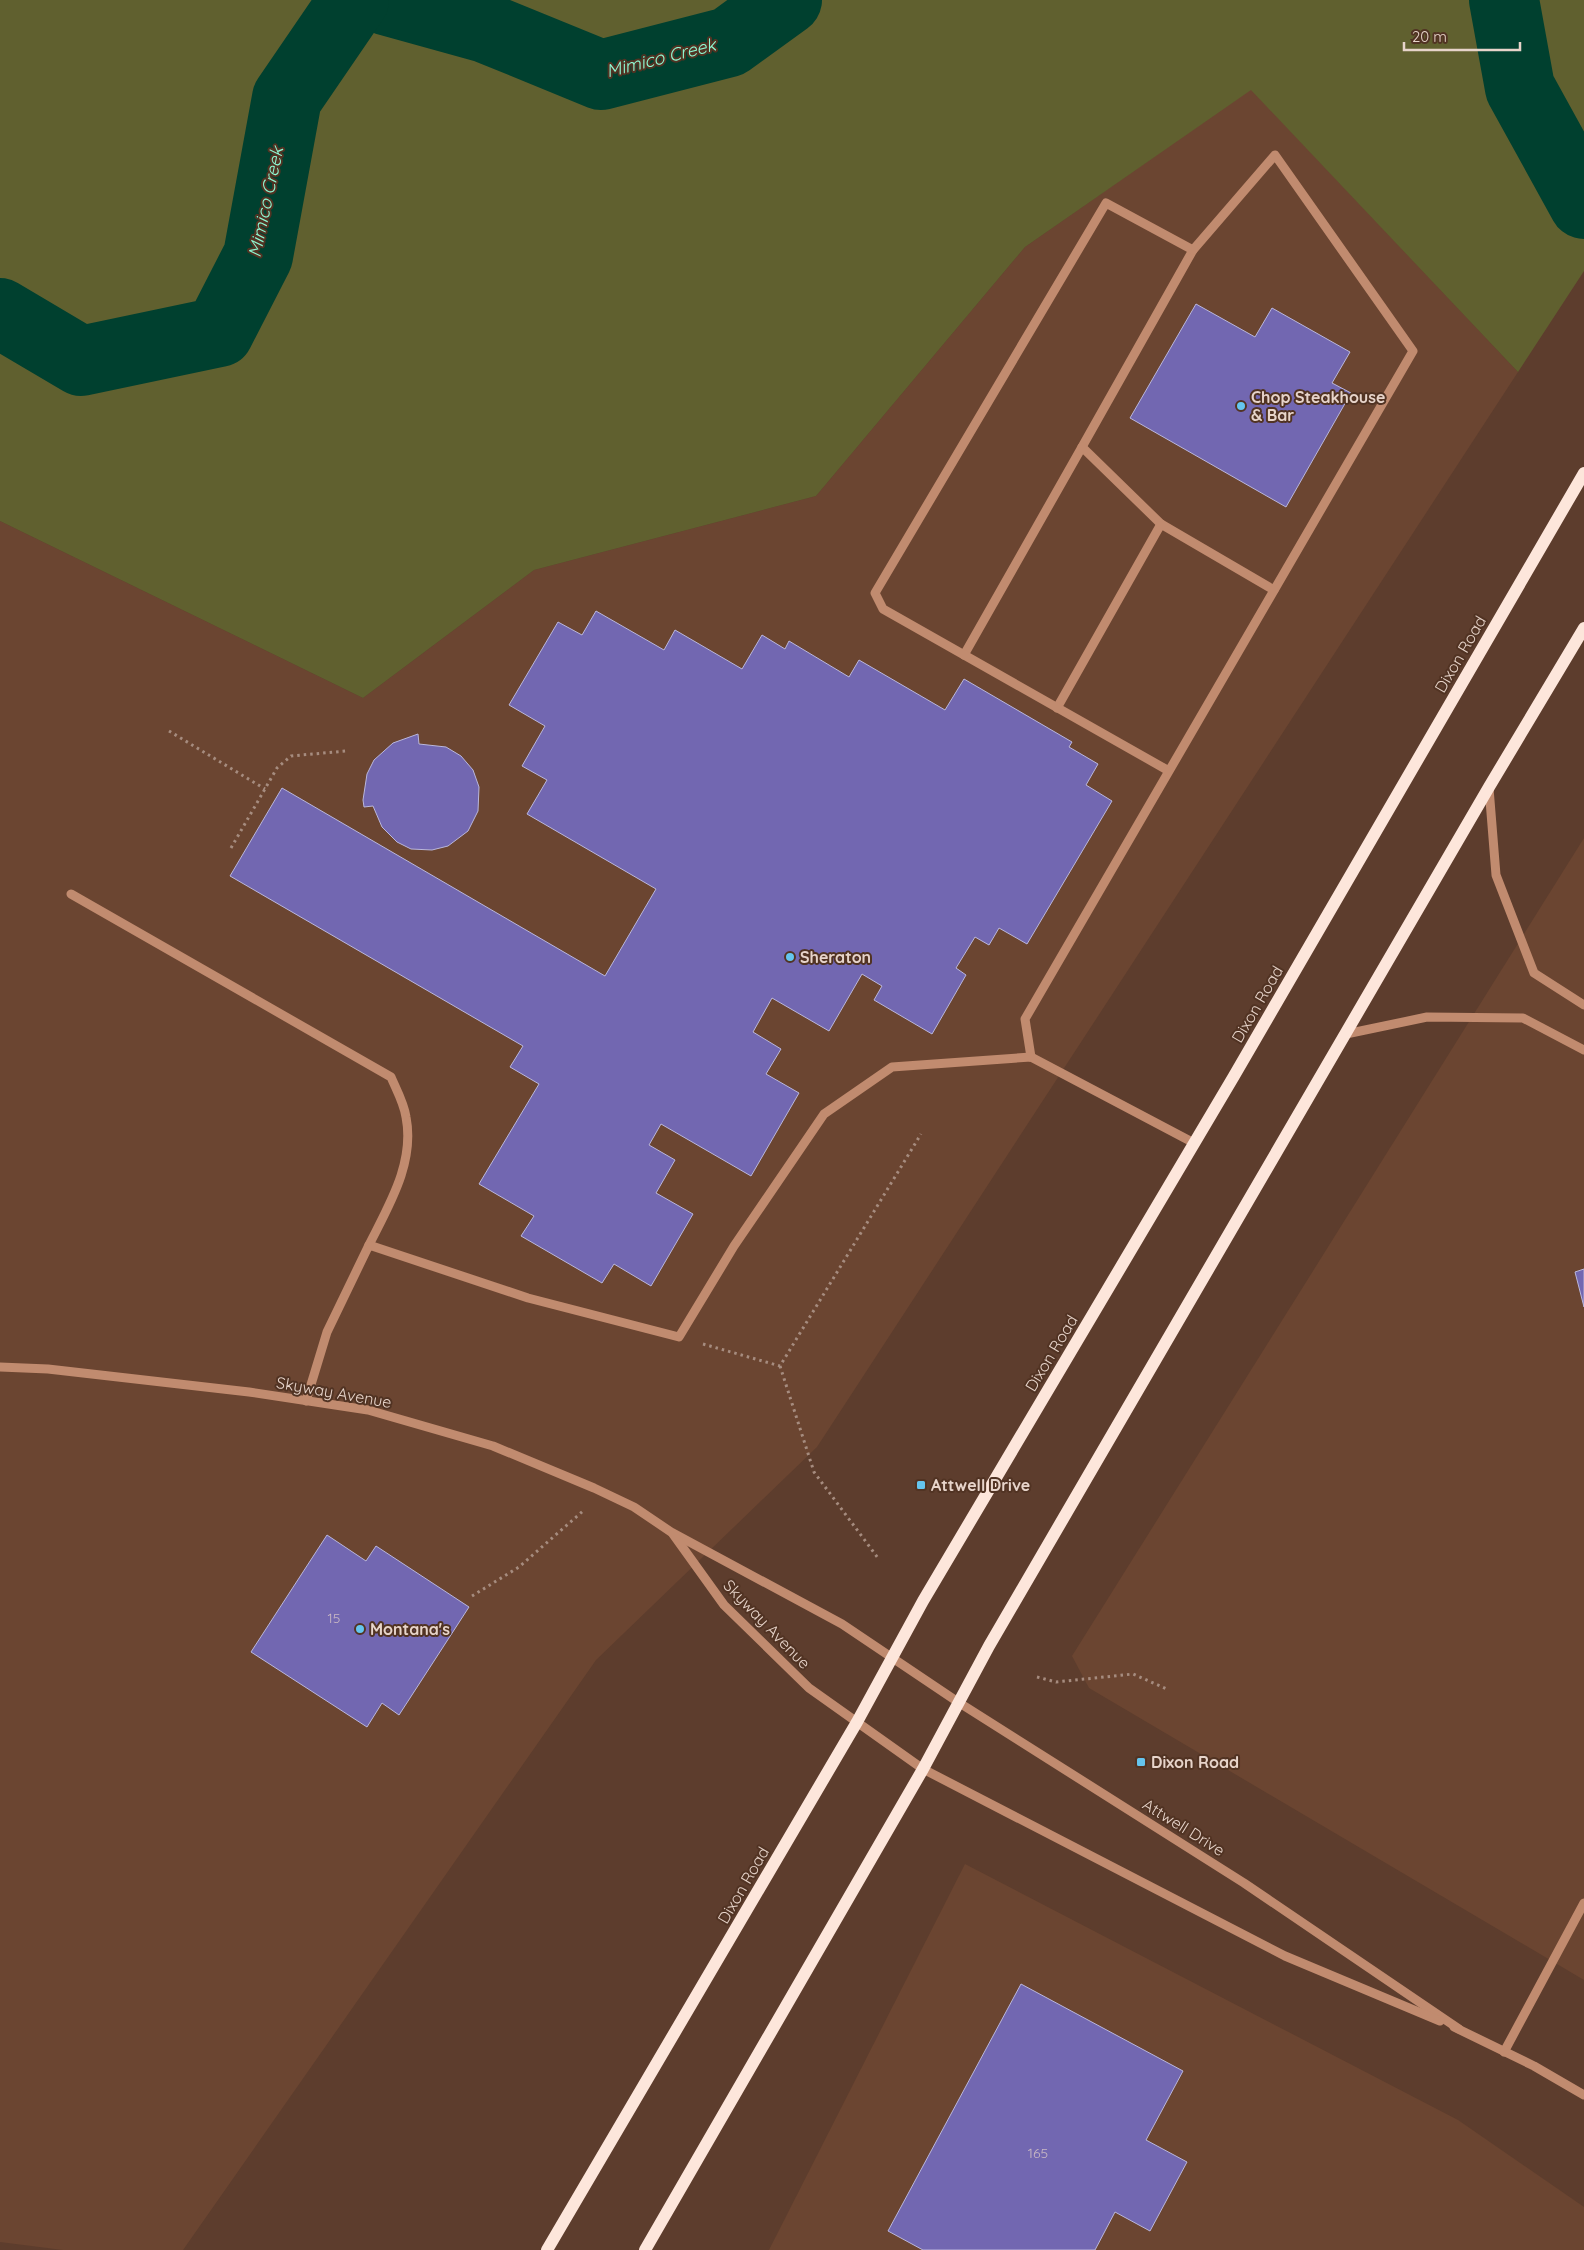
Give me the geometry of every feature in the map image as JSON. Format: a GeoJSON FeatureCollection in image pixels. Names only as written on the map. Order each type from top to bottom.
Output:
{"type":"FeatureCollection","features":[{"type":"Feature","properties":{"kind":"main road","name":"Dixon Road"},"geometry":{"type":"LineString","coordinates":[[548,2250],[857,1722],[892,1656],[1194,1143],[1584,473]]}},
{"type":"Feature","properties":{"kind":"main road"},"geometry":{"type":"LineString","coordinates":[[645,2250],[923,1769],[958,1702],[1489,787],[1584,628]]}},
{"type":"Feature","properties":{"kind":"main road"},"geometry":{"type":"LineString","coordinates":[[539,2250],[567,2216]]}},
{"type":"Feature","properties":{"kind":"street"},"geometry":{"type":"LineString","coordinates":[[964,655],[1193,250],[1274,155],[1413,351],[1025,1019],[1031,1057]]}},
{"type":"Feature","properties":{"kind":"street"},"geometry":{"type":"LineString","coordinates":[[1169,771],[883,610],[875,593],[1106,202],[1193,250]]}},
{"type":"Feature","properties":{"kind":"street"},"geometry":{"type":"LineString","coordinates":[[1082,447],[1162,524],[1274,590]]}},
{"type":"Feature","properties":{"kind":"street"},"geometry":{"type":"LineString","coordinates":[[1057,708],[1162,524]]}},
{"type":"Feature","properties":{"kind":"street"},"geometry":{"type":"LineString","coordinates":[[1489,787],[1496,876],[1534,973],[1584,1005]]}},
{"type":"Feature","properties":{"kind":"street"},"geometry":{"type":"LineString","coordinates":[[71,894],[391,1077],[406,1117],[406,1153],[398,1188],[326,1332],[306,1401]]}},
{"type":"Feature","properties":{"kind":"street"},"geometry":{"type":"LineString","coordinates":[[1346,1034],[1427,1017],[1523,1018],[1584,1050]]}},
{"type":"Feature","properties":{"kind":"street"},"geometry":{"type":"LineString","coordinates":[[369,1245],[528,1298],[679,1337],[734,1246],[824,1114],[892,1067],[1031,1057],[1194,1143]]}},
{"type":"Feature","properties":{"kind":"street","name":"Skyway Avenue"},"geometry":{"type":"LineString","coordinates":[[0,1367],[48,1369],[249,1392],[368,1410],[493,1446],[634,1507],[671,1532],[842,1624],[892,1656]]}},
{"type":"Feature","properties":{"kind":"street","name":"Skyway Avenue"},"geometry":{"type":"LineString","coordinates":[[671,1532],[724,1605],[809,1688],[857,1722]]}},
{"type":"Feature","properties":{"kind":"street","name":"Attwell Drive"},"geometry":{"type":"LineString","coordinates":[[892,1656],[958,1702],[1244,1883],[1459,2029]]}},
{"type":"Feature","properties":{"kind":"street","name":"Attwell Drive"},"geometry":{"type":"LineString","coordinates":[[857,1722],[923,1769],[1285,1956],[1459,2029],[1568,2084],[1584,2096]]}},
{"type":"Feature","properties":{"kind":"street"},"geometry":{"type":"LineString","coordinates":[[1504,2052],[1584,1903]]}},
{"type":"Feature","properties":{"kind":"path"},"geometry":{"type":"LineString","coordinates":[[169,731],[265,789]]}},
{"type":"Feature","properties":{"kind":"path"},"geometry":{"type":"LineString","coordinates":[[231,848],[277,768],[291,756],[346,751]]}},
{"type":"Feature","properties":{"kind":"path"},"geometry":{"type":"LineString","coordinates":[[878,1558],[814,1472],[780,1366],[921,1134]]}},
{"type":"Feature","properties":{"kind":"path"},"geometry":{"type":"LineString","coordinates":[[679,1337],[780,1366]]}},
{"type":"Feature","properties":{"kind":"path"},"geometry":{"type":"LineString","coordinates":[[472,1596],[519,1568],[604,1493]]}},
{"type":"Feature","properties":{"kind":"path"},"geometry":{"type":"LineString","coordinates":[[1038,1677],[1056,1682],[1133,1674],[1169,1690]]}},
{"type":"Feature","properties":{"kind":"shaded area"},"geometry":{"type":"Polygon","coordinates":[[[0,0],[1584,0],[1584,271],[1518,372],[1251,90],[1025,247],[816,496],[534,570],[363,698],[0,521],[0,0]]]}},
{"type":"Feature","properties":{"kind":"shaded area"},"geometry":{"type":"Polygon","coordinates":[[[1251,89],[1518,372],[817,1447],[596,1660],[183,2250],[63,2250],[0,2242],[0,521],[363,698],[534,570],[816,496],[1025,247],[1251,89]]]}},
{"type":"Feature","properties":{"kind":"shaded area"},"geometry":{"type":"Polygon","coordinates":[[[1584,838],[1584,1980],[1089,1688],[1072,1656],[1584,838]]]}},
{"type":"Feature","properties":{"kind":"shaded area"},"geometry":{"type":"Polygon","coordinates":[[[965,1864],[1458,2120],[1584,2207],[1584,2250],[769,2250],[965,1864]]]}},
{"type":"Feature","properties":{"kind":"building","name":"Chop Steakhouse & Bar"},"geometry":{"type":"Polygon","coordinates":[[[1196,304],[1255,337],[1272,308],[1350,352],[1332,383],[1351,393],[1286,507],[1130,418],[1196,304]]]}},
{"type":"Feature","properties":{"kind":"building","name":"Sheraton"},"geometry":{"type":"Polygon","coordinates":[[[596,611],[664,650],[675,630],[742,669],[762,635],[785,649],[789,641],[849,677],[859,660],[945,710],[964,679],[1072,742],[1069,747],[1098,764],[1086,785],[1112,801],[1027,944],[999,928],[989,945],[975,937],[956,968],[966,975],[932,1034],[874,1000],[882,986],[862,974],[829,1031],[772,998],[753,1032],[781,1049],[766,1074],[799,1093],[751,1176],[661,1124],[649,1145],[675,1160],[656,1193],[693,1214],[651,1286],[614,1264],[602,1283],[521,1236],[534,1216],[479,1184],[539,1084],[510,1067],[523,1046],[230,876],[282,788],[605,976],[656,889],[527,814],[547,780],[522,766],[545,726],[509,705],[558,622],[582,635],[596,611]]]}},
{"type":"Feature","properties":{"kind":"building"},"geometry":{"type":"Polygon","coordinates":[[[418,734],[419,744],[446,747],[461,756],[473,770],[479,787],[478,811],[468,831],[448,846],[432,850],[411,849],[397,842],[382,827],[373,806],[364,807],[363,800],[367,774],[374,760],[393,743],[418,734]]]}},
{"type":"Feature","properties":{"kind":"building"},"geometry":{"type":"Polygon","coordinates":[[[1584,1269],[1584,1307],[1575,1272],[1584,1269]]]}},
{"type":"Feature","properties":{"kind":"building","name":"Montana's"},"geometry":{"type":"Polygon","coordinates":[[[327,1535],[366,1561],[376,1546],[469,1607],[399,1715],[382,1703],[367,1727],[251,1652],[327,1535]]]}},
{"type":"Feature","properties":{"kind":"building"},"geometry":{"type":"Polygon","coordinates":[[[1021,1984],[1183,2071],[1146,2140],[1187,2162],[1150,2231],[1115,2212],[1095,2250],[923,2250],[888,2231],[1021,1984]]]}},
{"type":"Feature","properties":{"kind":"waterway","name":"Mimico Creek"},"geometry":{"type":"LineString","coordinates":[[0,313],[81,361],[219,332],[258,256],[287,98],[354,0]]}},
{"type":"Feature","properties":{"kind":"waterway","name":"Mimico Creek"},"geometry":{"type":"LineString","coordinates":[[385,0],[486,28],[601,75],[729,42],[787,0]]}},
{"type":"Feature","properties":{"kind":"waterway","name":"Mimico Creek"},"geometry":{"type":"LineString","coordinates":[[1504,0],[1520,88],[1584,204]]}},
{"type":"Feature","properties":{"kind":"place","name":"Chop Steakhouse & Bar"},"geometry":{"type":"Point","coordinates":[1241,406]}},
{"type":"Feature","properties":{"kind":"place","name":"Sheraton"},"geometry":{"type":"Point","coordinates":[790,957]}},
{"type":"Feature","properties":{"kind":"place","name":"Attwell Drive"},"geometry":{"type":"Point","coordinates":[921,1485]}},
{"type":"Feature","properties":{"kind":"place","name":"Montana's"},"geometry":{"type":"Point","coordinates":[360,1629]}},
{"type":"Feature","properties":{"kind":"place","name":"Dixon Road"},"geometry":{"type":"Point","coordinates":[1141,1762]}}]}
